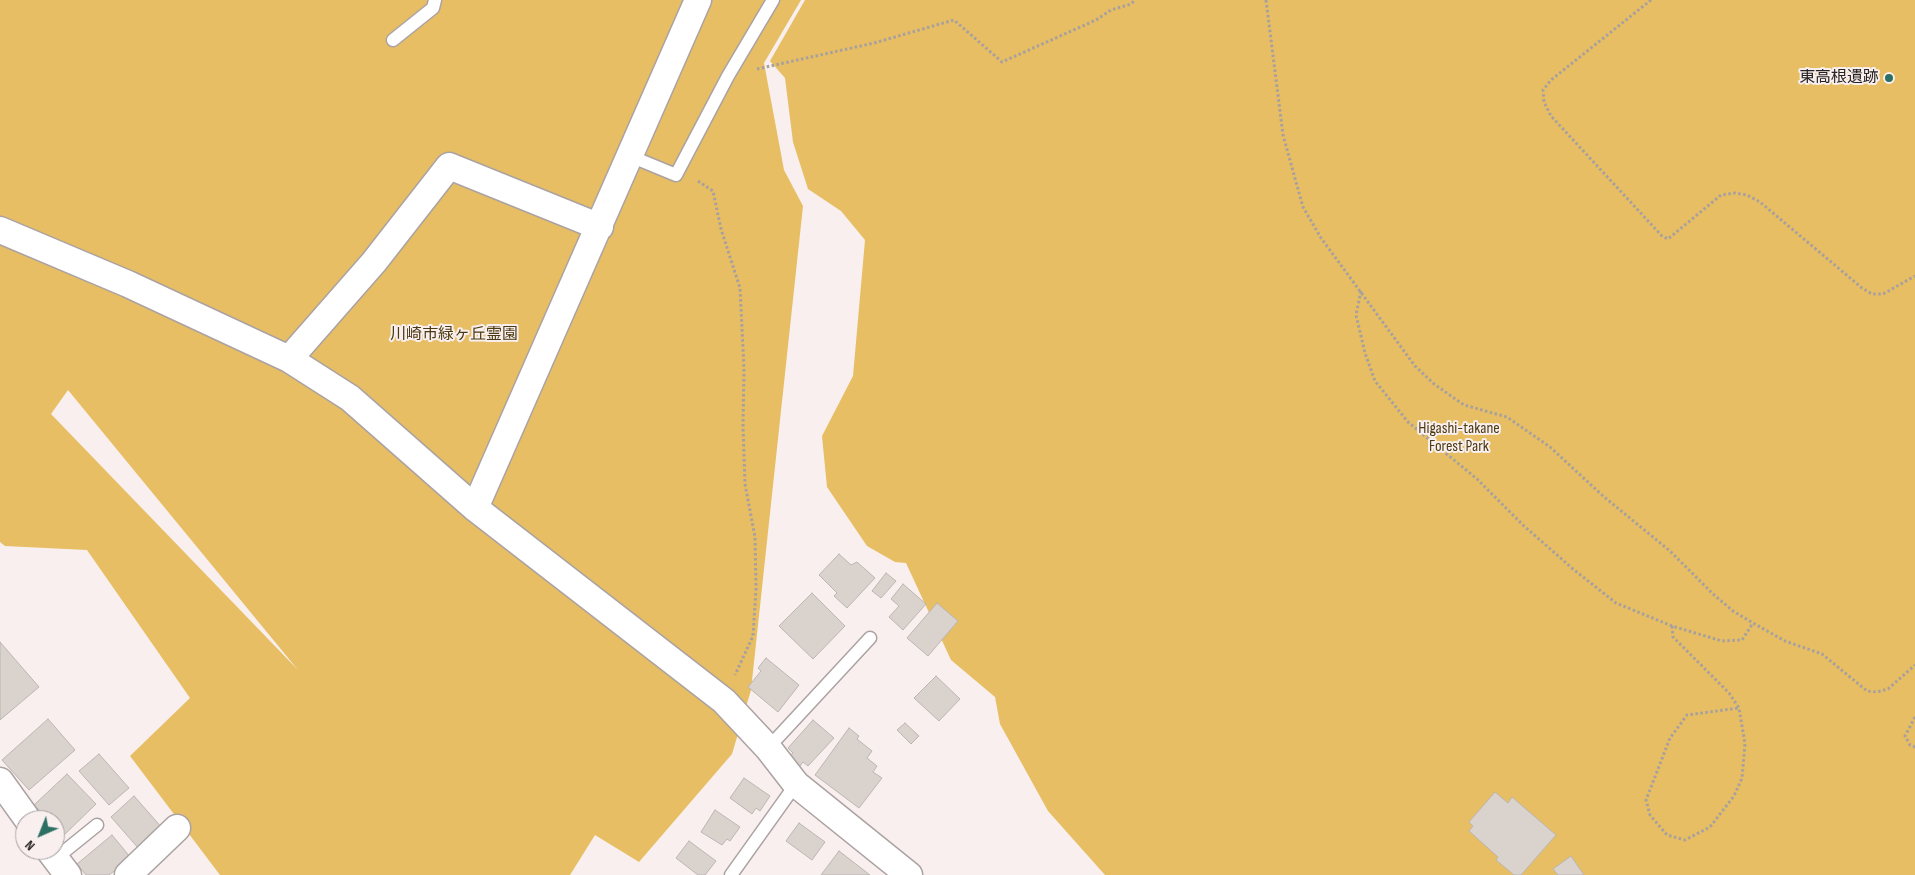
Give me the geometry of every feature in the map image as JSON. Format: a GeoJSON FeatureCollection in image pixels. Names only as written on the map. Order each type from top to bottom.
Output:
{"type":"FeatureCollection","features":[{"type":"Feature","properties":{"kind":"street"},"geometry":{"type":"LineString","coordinates":[[475,508],[698,0]]}},
{"type":"Feature","properties":{"kind":"street"},"geometry":{"type":"LineString","coordinates":[[289,359],[374,262],[449,166],[600,226]]}},
{"type":"Feature","properties":{"kind":"street"},"geometry":{"type":"LineString","coordinates":[[0,230],[128,284],[289,359],[350,398],[475,508],[724,701],[768,748],[796,784],[910,875]]}},
{"type":"Feature","properties":{"kind":"street"},"geometry":{"type":"LineString","coordinates":[[0,781],[21,810]]}},
{"type":"Feature","properties":{"kind":"street"},"geometry":{"type":"LineString","coordinates":[[128,875],[177,828]]}},
{"type":"Feature","properties":{"kind":"lane"},"geometry":{"type":"LineString","coordinates":[[393,40],[433,8],[435,0]]}},
{"type":"Feature","properties":{"kind":"lane"},"geometry":{"type":"LineString","coordinates":[[630,156],[676,174],[728,76],[773,0]]}},
{"type":"Feature","properties":{"kind":"lane"},"geometry":{"type":"LineString","coordinates":[[768,748],[870,638]]}},
{"type":"Feature","properties":{"kind":"lane"},"geometry":{"type":"LineString","coordinates":[[731,875],[796,784]]}},
{"type":"Feature","properties":{"kind":"lane"},"geometry":{"type":"LineString","coordinates":[[57,861],[97,825]]}},
{"type":"Feature","properties":{"kind":"path"},"geometry":{"type":"LineString","coordinates":[[777,64],[874,43],[954,20],[1002,62],[1096,20],[1112,10],[1131,4],[1135,0]]}},
{"type":"Feature","properties":{"kind":"path"},"geometry":{"type":"LineString","coordinates":[[1266,0],[1283,135],[1303,207],[1322,238],[1415,366],[1434,384],[1464,405],[1507,417],[1550,447],[1603,496],[1670,551],[1713,594],[1733,611],[1753,624],[1785,641],[1822,654],[1867,691],[1877,692],[1888,689],[1915,666]]}},
{"type":"Feature","properties":{"kind":"path"},"geometry":{"type":"LineString","coordinates":[[1651,0],[1551,80],[1543,90],[1544,102],[1551,116],[1662,236],[1668,239],[1721,195],[1735,193],[1747,195],[1760,202],[1862,288],[1872,294],[1883,294],[1915,276]]}},
{"type":"Feature","properties":{"kind":"path"},"geometry":{"type":"LineString","coordinates":[[676,174],[694,178],[713,192],[721,229],[740,288],[744,369],[745,484],[755,537],[756,589],[752,636],[724,701]]}},
{"type":"Feature","properties":{"kind":"path"},"geometry":{"type":"LineString","coordinates":[[1361,291],[1356,315],[1365,353],[1375,382],[1408,422],[1477,479],[1524,526],[1573,569],[1616,603],[1672,626],[1722,641],[1742,640],[1753,624]]}},
{"type":"Feature","properties":{"kind":"path"},"geometry":{"type":"LineString","coordinates":[[1672,626],[1673,637],[1729,693],[1739,708],[1745,744],[1742,778],[1734,796],[1710,827],[1685,840],[1667,835],[1650,815],[1646,800],[1670,738],[1687,715],[1739,708]]}},
{"type":"Feature","properties":{"kind":"path"},"geometry":{"type":"LineString","coordinates":[[1915,717],[1905,736],[1910,745],[1915,747]]}},
{"type":"Feature","properties":{"kind":"green space","name":"川崎市緑ヶ丘霊園"},"geometry":{"type":"Polygon","coordinates":[[[0,0],[801,0],[764,63],[784,170],[803,206],[751,690],[732,754],[639,862],[595,835],[570,875],[220,875],[130,756],[190,698],[87,550],[5,546],[0,542],[0,0]],[[68,390],[51,414],[298,670],[68,390]]]}},
{"type":"Feature","properties":{"kind":"green space","name":"Higashi-takane Forest Park"},"geometry":{"type":"Polygon","coordinates":[[[805,0],[1915,0],[1915,875],[1105,875],[1048,811],[1000,724],[995,697],[951,660],[906,563],[895,562],[867,546],[827,487],[822,436],[853,376],[865,240],[841,211],[808,189],[793,142],[785,78],[770,61],[805,0]]]}},
{"type":"Feature","properties":{"kind":"building"},"geometry":{"type":"Polygon","coordinates":[[[839,554],[851,565],[857,562],[875,578],[847,608],[834,596],[837,593],[819,575],[839,554]]]}},
{"type":"Feature","properties":{"kind":"building"},"geometry":{"type":"Polygon","coordinates":[[[886,573],[896,581],[881,598],[872,591],[886,573]]]}},
{"type":"Feature","properties":{"kind":"building"},"geometry":{"type":"Polygon","coordinates":[[[903,584],[926,604],[903,630],[889,617],[899,606],[891,599],[903,584]]]}},
{"type":"Feature","properties":{"kind":"building"},"geometry":{"type":"Polygon","coordinates":[[[812,593],[845,626],[813,659],[779,626],[812,593]]]}},
{"type":"Feature","properties":{"kind":"building"},"geometry":{"type":"Polygon","coordinates":[[[937,603],[958,621],[928,656],[907,638],[937,603]]]}},
{"type":"Feature","properties":{"kind":"building"},"geometry":{"type":"Polygon","coordinates":[[[0,642],[39,687],[0,720],[0,642]]]}},
{"type":"Feature","properties":{"kind":"building"},"geometry":{"type":"Polygon","coordinates":[[[766,658],[799,685],[778,712],[748,687],[761,671],[758,668],[766,658]]]}},
{"type":"Feature","properties":{"kind":"building"},"geometry":{"type":"Polygon","coordinates":[[[936,676],[960,699],[939,721],[914,698],[936,676]]]}},
{"type":"Feature","properties":{"kind":"building"},"geometry":{"type":"Polygon","coordinates":[[[48,719],[75,750],[29,790],[2,760],[48,719]]]}},
{"type":"Feature","properties":{"kind":"building"},"geometry":{"type":"Polygon","coordinates":[[[813,720],[834,738],[808,766],[803,762],[800,766],[789,756],[793,753],[788,748],[813,720]]]}},
{"type":"Feature","properties":{"kind":"building"},"geometry":{"type":"Polygon","coordinates":[[[905,723],[919,736],[911,744],[897,730],[905,723]]]}},
{"type":"Feature","properties":{"kind":"building"},"geometry":{"type":"Polygon","coordinates":[[[849,728],[859,736],[857,739],[872,751],[867,758],[877,766],[873,772],[882,778],[859,808],[815,775],[849,728]]]}},
{"type":"Feature","properties":{"kind":"building"},"geometry":{"type":"Polygon","coordinates":[[[99,754],[129,788],[109,805],[79,771],[99,754]]]}},
{"type":"Feature","properties":{"kind":"building"},"geometry":{"type":"Polygon","coordinates":[[[67,774],[96,804],[65,834],[65,810],[39,810],[34,805],[67,774]]]}},
{"type":"Feature","properties":{"kind":"building"},"geometry":{"type":"Polygon","coordinates":[[[744,778],[770,796],[760,811],[756,808],[752,814],[730,798],[744,778]]]}},
{"type":"Feature","properties":{"kind":"building"},"geometry":{"type":"Polygon","coordinates":[[[1495,792],[1508,803],[1512,797],[1556,835],[1521,875],[1514,875],[1496,860],[1498,857],[1469,831],[1473,826],[1469,822],[1495,792]]]}},
{"type":"Feature","properties":{"kind":"building"},"geometry":{"type":"Polygon","coordinates":[[[134,796],[163,829],[140,850],[111,817],[134,796]]]}},
{"type":"Feature","properties":{"kind":"building"},"geometry":{"type":"Polygon","coordinates":[[[715,810],[740,827],[730,841],[727,839],[722,845],[701,832],[715,810]]]}},
{"type":"Feature","properties":{"kind":"building"},"geometry":{"type":"Polygon","coordinates":[[[799,823],[825,842],[812,860],[786,841],[799,823]]]}},
{"type":"Feature","properties":{"kind":"building"},"geometry":{"type":"Polygon","coordinates":[[[112,835],[131,858],[109,875],[86,875],[77,864],[112,835]]]}},
{"type":"Feature","properties":{"kind":"building"},"geometry":{"type":"Polygon","coordinates":[[[689,841],[716,861],[705,875],[698,875],[676,858],[689,841]]]}},
{"type":"Feature","properties":{"kind":"building"},"geometry":{"type":"Polygon","coordinates":[[[839,851],[870,875],[821,875],[839,851]]]}},
{"type":"Feature","properties":{"kind":"building"},"geometry":{"type":"Polygon","coordinates":[[[1571,856],[1584,875],[1558,875],[1553,869],[1571,856]]]}},
{"type":"Feature","properties":{"kind":"place","name":"東高根遺跡"},"geometry":{"type":"Point","coordinates":[1889,78]}}]}
